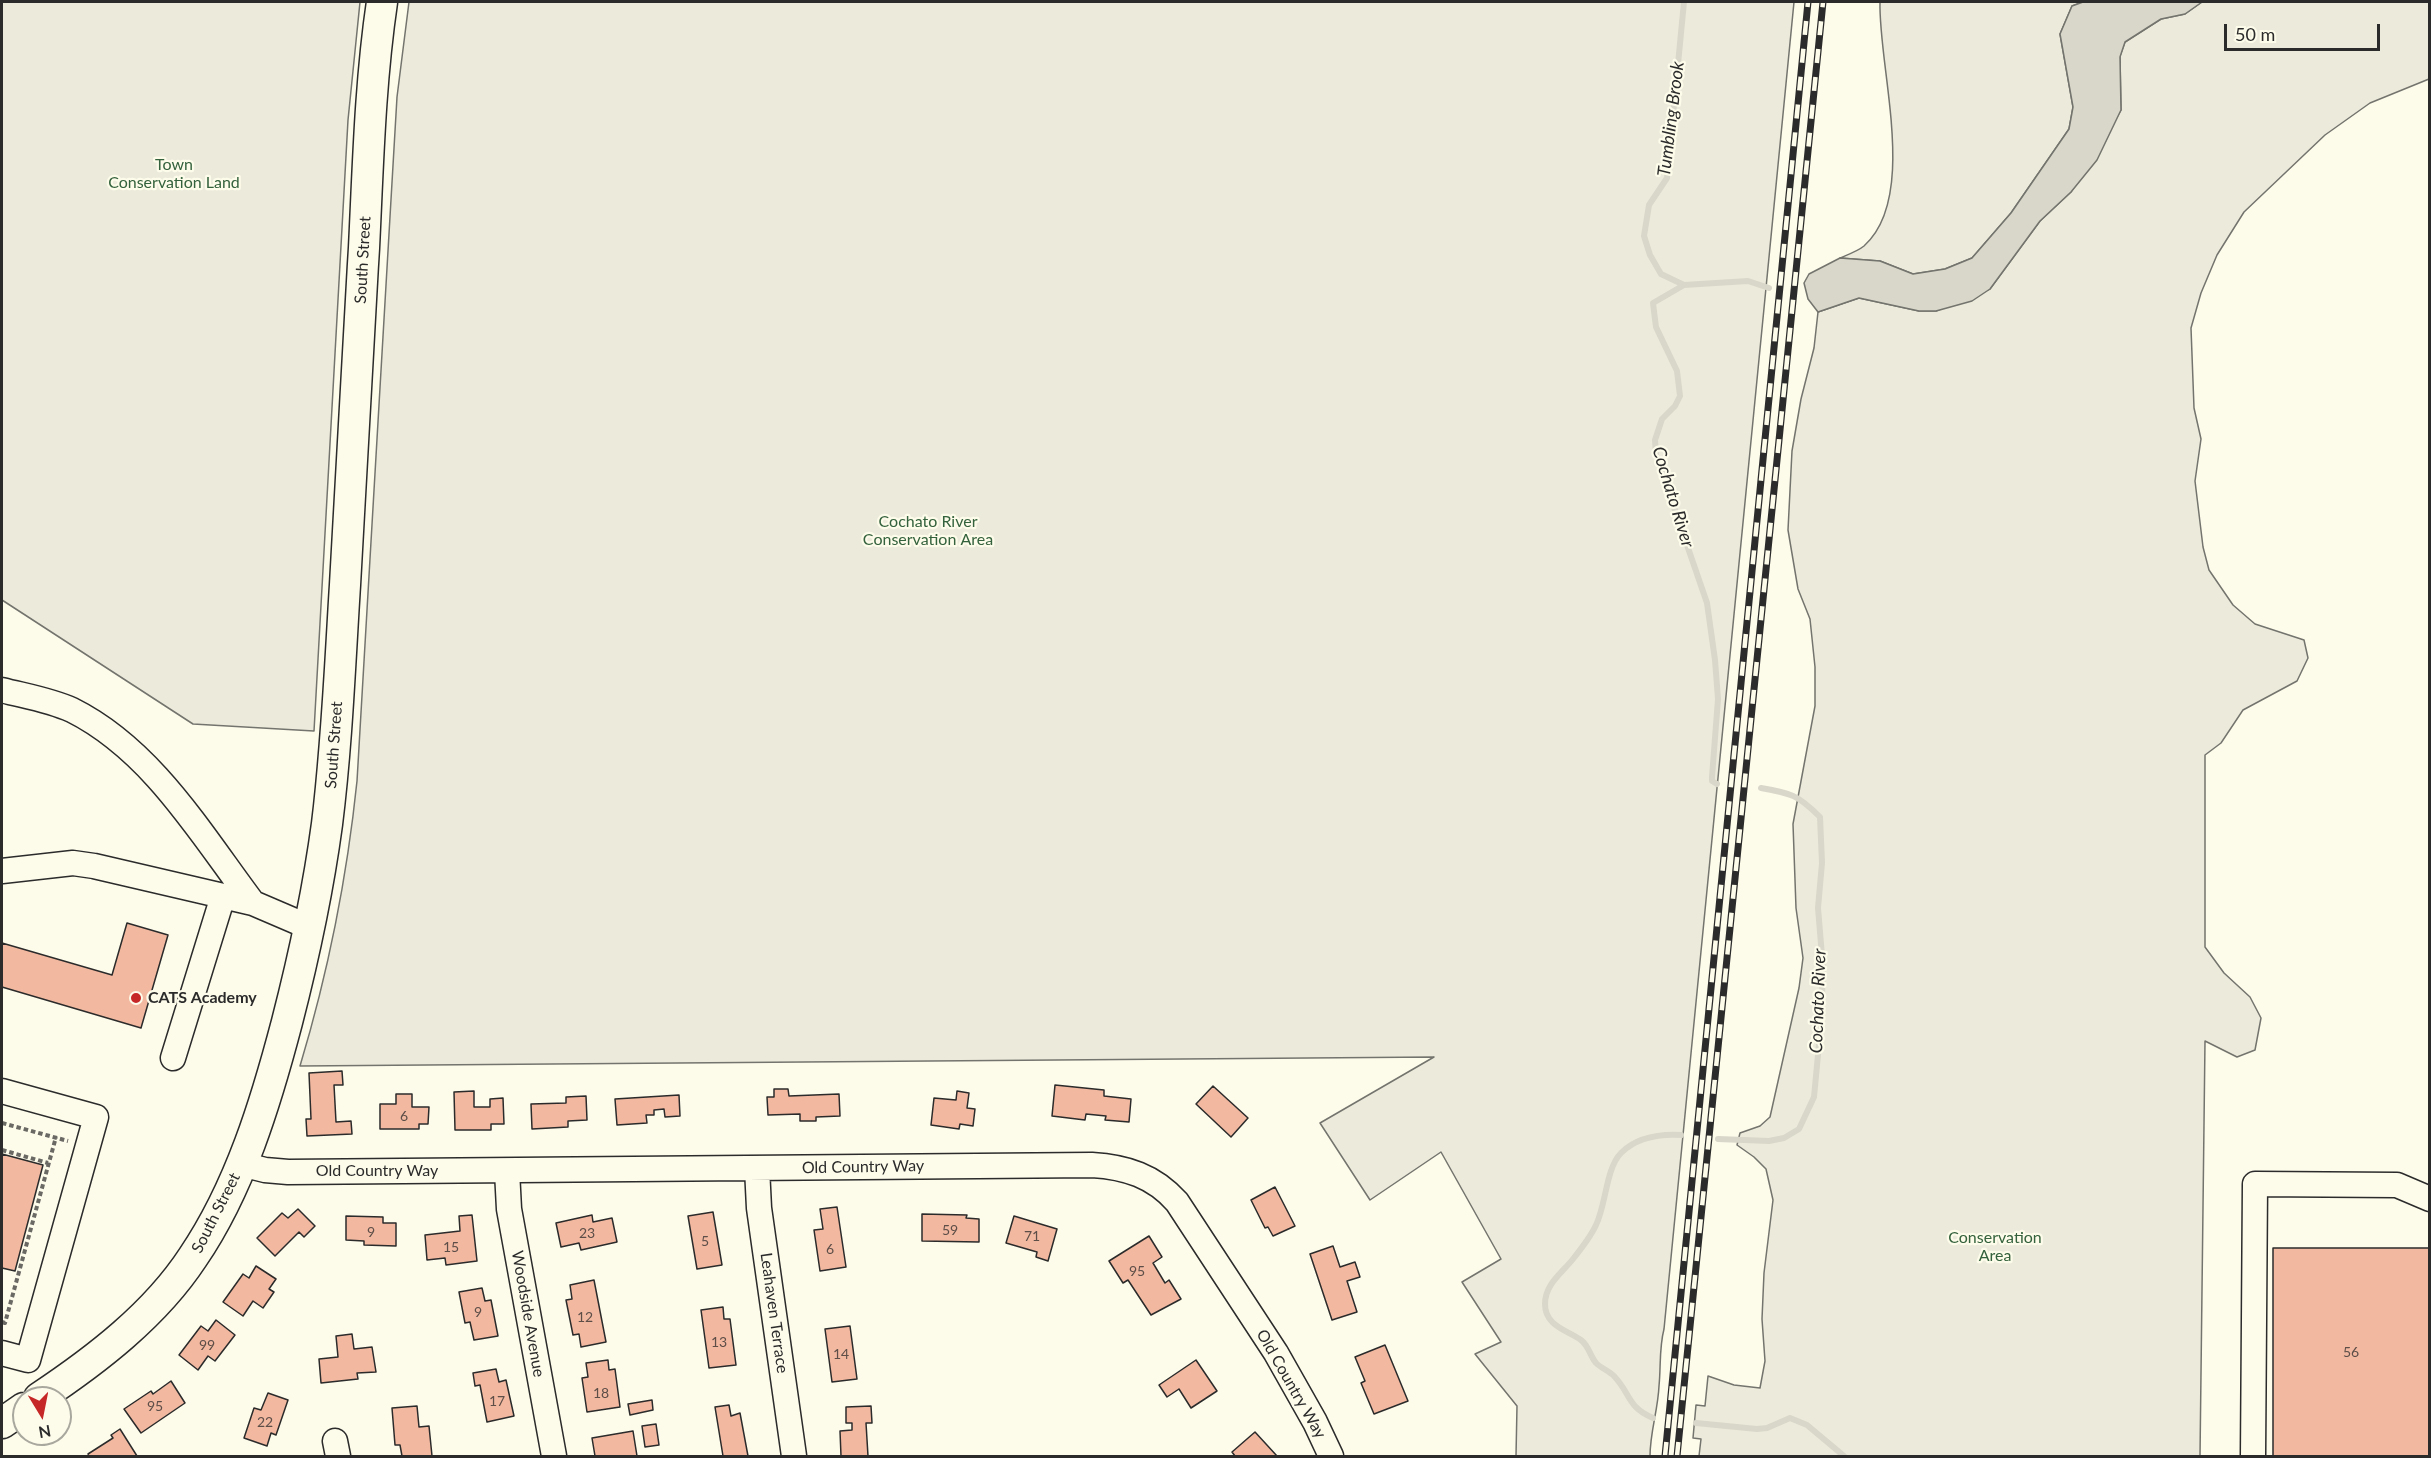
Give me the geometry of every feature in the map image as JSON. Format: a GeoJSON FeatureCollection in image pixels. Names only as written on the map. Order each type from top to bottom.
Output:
{"type":"FeatureCollection","features":[{"type":"Feature","properties":{"kind":"main road","name":"South Street"},"geometry":{"type":"LineString","coordinates":[[56,1386],[112,1344],[170,1287],[192,1259],[208,1233],[241,1164],[274,1067],[309,927],[324,846],[335,739],[370,121],[382,2]]}},
{"type":"Feature","properties":{"kind":"street"},"geometry":{"type":"LineString","coordinates":[[2,690],[70,710],[94,723],[128,751],[152,772],[173,797],[253,903]]}},
{"type":"Feature","properties":{"kind":"street"},"geometry":{"type":"LineString","coordinates":[[2,871],[73,863],[253,903],[309,927]]}},
{"type":"Feature","properties":{"kind":"street"},"geometry":{"type":"LineString","coordinates":[[173,1058],[223,896]]}},
{"type":"Feature","properties":{"kind":"street"},"geometry":{"type":"LineString","coordinates":[[2,1091],[96,1117],[28,1360],[41,1386]]}},
{"type":"Feature","properties":{"kind":"street","name":"Old Country Way"},"geometry":{"type":"LineString","coordinates":[[241,1164],[265,1170],[288,1172],[1092,1165],[1122,1168],[1147,1177],[1168,1192],[1177,1202],[1289,1374],[1330,1456]]}},
{"type":"Feature","properties":{"kind":"street","name":"Leahaven Terrace"},"geometry":{"type":"LineString","coordinates":[[757,1168],[759,1208],[794,1456]]}},
{"type":"Feature","properties":{"kind":"street","name":"Woodside Avenue"},"geometry":{"type":"LineString","coordinates":[[507,1171],[509,1209],[554,1456]]}},
{"type":"Feature","properties":{"kind":"street"},"geometry":{"type":"LineString","coordinates":[[2253,1456],[2255,1184],[2397,1185],[2430,1199]]}},
{"type":"Feature","properties":{"kind":"street"},"geometry":{"type":"LineString","coordinates":[[2,1353],[28,1360]]}},
{"type":"Feature","properties":{"kind":"path"},"geometry":{"type":"LineString","coordinates":[[2,1123],[74,1142]]}},
{"type":"Feature","properties":{"kind":"path"},"geometry":{"type":"LineString","coordinates":[[2,1322],[5,1323],[56,1137]]}},
{"type":"Feature","properties":{"kind":"path"},"geometry":{"type":"LineString","coordinates":[[2,1150],[48,1163]]}},
{"type":"Feature","properties":{"kind":"green space","name":"Town Conservation Land"},"geometry":{"type":"Polygon","coordinates":[[[2,2],[360,2],[348,120],[314,731],[193,724],[2,600],[2,2]]]}},
{"type":"Feature","properties":{"kind":"green space","name":"Cochato River Conservation Area"},"geometry":{"type":"Polygon","coordinates":[[[409,2],[1794,2],[1661,1343],[1658,1395],[1650,1456],[1516,1456],[1517,1406],[1475,1354],[1501,1342],[1462,1282],[1501,1259],[1441,1152],[1370,1200],[1320,1123],[1434,1057],[300,1066],[335,925],[348,853],[357,781],[397,97],[409,2]]]}},
{"type":"Feature","properties":{"kind":"green space"},"geometry":{"type":"Polygon","coordinates":[[[1880,2],[2083,2],[2072,6],[2060,34],[2073,107],[2069,129],[2011,213],[1972,258],[1945,269],[1913,274],[1880,261],[1840,258],[1864,246],[1880,224],[1889,196],[1893,164],[1892,130],[1880,2]]]}},
{"type":"Feature","properties":{"kind":"green space","name":"Conservation Area"},"geometry":{"type":"Polygon","coordinates":[[[2202,2],[2429,2],[2429,79],[2370,103],[2325,135],[2244,212],[2217,255],[2201,293],[2191,328],[2194,408],[2201,439],[2195,481],[2203,547],[2209,570],[2233,605],[2255,624],[2304,640],[2308,658],[2297,681],[2243,710],[2221,743],[2205,755],[2205,947],[2224,973],[2250,997],[2261,1018],[2255,1050],[2237,1057],[2205,1041],[2200,1456],[1699,1456],[1701,1439],[1693,1438],[1696,1405],[1705,1406],[1708,1376],[1734,1385],[1760,1388],[1765,1361],[1762,1319],[1764,1273],[1773,1200],[1766,1169],[1737,1145],[1740,1133],[1760,1126],[1770,1117],[1799,988],[1803,958],[1796,908],[1793,824],[1815,706],[1815,667],[1810,619],[1798,589],[1788,530],[1792,451],[1801,399],[1814,348],[1818,312],[1859,298],[1919,311],[1936,311],[1990,289],[2040,221],[2071,192],[2121,110],[2120,56],[2125,42],[2161,19],[2185,14],[2202,2]]]}},
{"type":"Feature","properties":{"kind":"shaded area"},"geometry":{"type":"Polygon","coordinates":[[[2083,2],[2202,2],[2185,14],[2161,19],[2125,42],[2120,57],[2121,110],[2097,160],[2071,192],[2040,221],[1990,289],[1972,301],[1936,311],[1919,311],[1859,298],[1818,312],[1808,299],[1804,283],[1809,274],[1840,258],[1880,261],[1913,274],[1945,269],[1972,258],[2011,213],[2069,129],[2073,107],[2060,34],[2072,6],[2083,2]]]}},
{"type":"Feature","properties":{"kind":"building"},"geometry":{"type":"Polygon","coordinates":[[[127,923],[168,935],[141,1028],[2,987],[2,943],[112,975],[127,923]]]}},
{"type":"Feature","properties":{"kind":"building"},"geometry":{"type":"Polygon","coordinates":[[[342,1071],[343,1085],[334,1085],[336,1122],[351,1121],[352,1134],[307,1136],[306,1119],[311,1119],[309,1073],[342,1071]]]}},
{"type":"Feature","properties":{"kind":"building"},"geometry":{"type":"Polygon","coordinates":[[[1055,1085],[1104,1090],[1104,1096],[1131,1099],[1129,1122],[1105,1120],[1106,1116],[1086,1114],[1085,1120],[1052,1116],[1055,1085]]]}},
{"type":"Feature","properties":{"kind":"building"},"geometry":{"type":"Polygon","coordinates":[[[1213,1086],[1248,1118],[1231,1137],[1196,1104],[1213,1086]]]}},
{"type":"Feature","properties":{"kind":"building"},"geometry":{"type":"Polygon","coordinates":[[[774,1089],[788,1089],[789,1096],[839,1094],[840,1116],[816,1117],[816,1121],[800,1121],[800,1114],[768,1115],[767,1097],[774,1097],[774,1089]]]}},
{"type":"Feature","properties":{"kind":"building"},"geometry":{"type":"Polygon","coordinates":[[[474,1091],[474,1107],[490,1107],[490,1099],[503,1098],[504,1124],[491,1124],[491,1130],[455,1130],[454,1092],[474,1091]]]}},
{"type":"Feature","properties":{"kind":"building"},"geometry":{"type":"Polygon","coordinates":[[[957,1091],[969,1093],[967,1108],[975,1109],[973,1126],[960,1124],[959,1129],[931,1125],[934,1098],[956,1100],[957,1091]]]}},
{"type":"Feature","properties":{"kind":"building"},"geometry":{"type":"Polygon","coordinates":[[[396,1094],[412,1094],[412,1107],[429,1107],[428,1124],[419,1124],[419,1129],[380,1129],[380,1104],[396,1104],[396,1094]]]}},
{"type":"Feature","properties":{"kind":"building"},"geometry":{"type":"Polygon","coordinates":[[[679,1095],[680,1116],[665,1117],[664,1109],[654,1110],[654,1115],[646,1115],[647,1123],[617,1125],[615,1099],[679,1095]]]}},
{"type":"Feature","properties":{"kind":"building"},"geometry":{"type":"Polygon","coordinates":[[[586,1096],[587,1120],[568,1121],[568,1127],[532,1129],[531,1104],[566,1103],[566,1097],[586,1096]]]}},
{"type":"Feature","properties":{"kind":"building"},"geometry":{"type":"Polygon","coordinates":[[[2,1154],[43,1165],[15,1271],[2,1268],[2,1154]]]}},
{"type":"Feature","properties":{"kind":"building"},"geometry":{"type":"Polygon","coordinates":[[[1275,1187],[1295,1226],[1273,1236],[1268,1227],[1265,1228],[1251,1200],[1275,1187]]]}},
{"type":"Feature","properties":{"kind":"building"},"geometry":{"type":"Polygon","coordinates":[[[837,1207],[846,1267],[820,1271],[814,1230],[823,1229],[820,1209],[837,1207]]]}},
{"type":"Feature","properties":{"kind":"building"},"geometry":{"type":"Polygon","coordinates":[[[298,1209],[315,1226],[304,1237],[299,1232],[275,1256],[257,1238],[282,1213],[288,1218],[298,1209]]]}},
{"type":"Feature","properties":{"kind":"building"},"geometry":{"type":"Polygon","coordinates":[[[713,1212],[722,1265],[697,1269],[688,1216],[713,1212]]]}},
{"type":"Feature","properties":{"kind":"building"},"geometry":{"type":"Polygon","coordinates":[[[922,1214],[967,1215],[966,1218],[979,1219],[979,1242],[922,1241],[922,1214]]]}},
{"type":"Feature","properties":{"kind":"building"},"geometry":{"type":"Polygon","coordinates":[[[472,1215],[477,1261],[446,1265],[445,1258],[427,1260],[425,1235],[460,1231],[459,1216],[472,1215]]]}},
{"type":"Feature","properties":{"kind":"building"},"geometry":{"type":"Polygon","coordinates":[[[592,1215],[593,1222],[612,1218],[617,1242],[581,1250],[579,1243],[561,1247],[556,1223],[592,1215]]]}},
{"type":"Feature","properties":{"kind":"building"},"geometry":{"type":"Polygon","coordinates":[[[346,1216],[383,1217],[383,1223],[396,1223],[396,1246],[364,1245],[364,1241],[346,1240],[346,1216]]]}},
{"type":"Feature","properties":{"kind":"building"},"geometry":{"type":"Polygon","coordinates":[[[1014,1216],[1057,1229],[1048,1261],[1036,1257],[1037,1252],[1006,1243],[1014,1216]]]}},
{"type":"Feature","properties":{"kind":"building"},"geometry":{"type":"Polygon","coordinates":[[[1149,1236],[1162,1257],[1153,1263],[1165,1283],[1169,1280],[1181,1299],[1151,1315],[1128,1280],[1123,1283],[1109,1261],[1149,1236]]]}},
{"type":"Feature","properties":{"kind":"building"},"geometry":{"type":"Polygon","coordinates":[[[1333,1246],[1340,1267],[1355,1262],[1360,1277],[1347,1281],[1357,1312],[1332,1320],[1310,1254],[1333,1246]]]}},
{"type":"Feature","properties":{"kind":"building"},"geometry":{"type":"Polygon","coordinates":[[[2273,1248],[2430,1248],[2430,1456],[2273,1456],[2273,1248]]]}},
{"type":"Feature","properties":{"kind":"building"},"geometry":{"type":"Polygon","coordinates":[[[256,1266],[276,1279],[269,1289],[274,1292],[263,1308],[253,1301],[243,1316],[223,1302],[243,1274],[249,1278],[256,1266]]]}},
{"type":"Feature","properties":{"kind":"building"},"geometry":{"type":"Polygon","coordinates":[[[594,1280],[606,1342],[581,1347],[579,1334],[573,1335],[566,1300],[572,1299],[570,1285],[594,1280]]]}},
{"type":"Feature","properties":{"kind":"building"},"geometry":{"type":"Polygon","coordinates":[[[482,1288],[485,1301],[491,1300],[498,1336],[474,1340],[470,1322],[465,1323],[459,1292],[482,1288]]]}},
{"type":"Feature","properties":{"kind":"building"},"geometry":{"type":"Polygon","coordinates":[[[723,1307],[724,1319],[730,1319],[736,1365],[709,1368],[701,1310],[723,1307]]]}},
{"type":"Feature","properties":{"kind":"building"},"geometry":{"type":"Polygon","coordinates":[[[216,1320],[235,1335],[215,1361],[208,1356],[198,1370],[179,1355],[201,1326],[208,1331],[216,1320]]]}},
{"type":"Feature","properties":{"kind":"building"},"geometry":{"type":"Polygon","coordinates":[[[850,1326],[857,1379],[832,1382],[825,1329],[850,1326]]]}},
{"type":"Feature","properties":{"kind":"building"},"geometry":{"type":"Polygon","coordinates":[[[352,1334],[354,1349],[372,1347],[376,1372],[357,1373],[358,1379],[321,1383],[319,1359],[338,1357],[336,1336],[352,1334]]]}},
{"type":"Feature","properties":{"kind":"building"},"geometry":{"type":"Polygon","coordinates":[[[1385,1345],[1408,1401],[1374,1414],[1361,1383],[1365,1381],[1355,1357],[1385,1345]]]}},
{"type":"Feature","properties":{"kind":"building"},"geometry":{"type":"Polygon","coordinates":[[[608,1360],[609,1370],[615,1369],[620,1407],[587,1412],[582,1378],[588,1377],[586,1363],[608,1360]]]}},
{"type":"Feature","properties":{"kind":"building"},"geometry":{"type":"Polygon","coordinates":[[[1196,1360],[1217,1391],[1191,1408],[1179,1389],[1167,1397],[1159,1385],[1196,1360]]]}},
{"type":"Feature","properties":{"kind":"building"},"geometry":{"type":"Polygon","coordinates":[[[496,1369],[499,1382],[506,1380],[514,1416],[487,1422],[480,1385],[475,1386],[473,1373],[496,1369]]]}},
{"type":"Feature","properties":{"kind":"building"},"geometry":{"type":"Polygon","coordinates":[[[171,1381],[185,1403],[141,1433],[124,1409],[151,1391],[153,1394],[171,1381]]]}},
{"type":"Feature","properties":{"kind":"building"},"geometry":{"type":"Polygon","coordinates":[[[268,1393],[288,1400],[276,1435],[271,1433],[267,1446],[244,1438],[254,1408],[261,1410],[268,1393]]]}},
{"type":"Feature","properties":{"kind":"building"},"geometry":{"type":"Polygon","coordinates":[[[652,1400],[653,1410],[630,1415],[628,1404],[652,1400]]]}},
{"type":"Feature","properties":{"kind":"building"},"geometry":{"type":"Polygon","coordinates":[[[729,1405],[731,1416],[740,1413],[748,1456],[723,1456],[715,1407],[729,1405]]]}},
{"type":"Feature","properties":{"kind":"building"},"geometry":{"type":"Polygon","coordinates":[[[417,1406],[419,1427],[429,1426],[432,1456],[402,1456],[400,1445],[395,1445],[392,1408],[417,1406]]]}},
{"type":"Feature","properties":{"kind":"building"},"geometry":{"type":"Polygon","coordinates":[[[871,1406],[872,1423],[866,1423],[868,1456],[841,1456],[840,1431],[852,1430],[852,1423],[846,1423],[846,1407],[871,1406]]]}},
{"type":"Feature","properties":{"kind":"building"},"geometry":{"type":"Polygon","coordinates":[[[656,1424],[659,1445],[645,1447],[642,1426],[656,1424]]]}},
{"type":"Feature","properties":{"kind":"building"},"geometry":{"type":"Polygon","coordinates":[[[120,1429],[137,1456],[89,1456],[88,1454],[113,1438],[111,1435],[120,1429]]]}},
{"type":"Feature","properties":{"kind":"building"},"geometry":{"type":"Polygon","coordinates":[[[633,1431],[637,1456],[595,1456],[592,1438],[633,1431]]]}},
{"type":"Feature","properties":{"kind":"building"},"geometry":{"type":"Polygon","coordinates":[[[1255,1432],[1277,1456],[1235,1456],[1232,1452],[1255,1432]]]}},
{"type":"Feature","properties":{"kind":"waterway","name":"Tumbling Brook"},"geometry":{"type":"LineString","coordinates":[[1684,2],[1667,178],[1649,205],[1644,236],[1650,255],[1661,274],[1684,285]]}},
{"type":"Feature","properties":{"kind":"waterway","name":"Cochato River"},"geometry":{"type":"LineString","coordinates":[[1717,784],[1712,781],[1712,777],[1718,699],[1707,603],[1656,455],[1655,440],[1662,419],[1675,406],[1680,396],[1677,371],[1656,327],[1653,303],[1684,285],[1748,281],[1769,288]]}},
{"type":"Feature","properties":{"kind":"waterway","name":"Cochato River"},"geometry":{"type":"LineString","coordinates":[[1718,1139],[1769,1141],[1784,1138],[1799,1129],[1814,1097],[1821,1023],[1823,968],[1818,908],[1822,863],[1820,817],[1793,796],[1761,788]]}},
{"type":"Feature","properties":{"kind":"waterway","name":"Cochato River"},"geometry":{"type":"LineString","coordinates":[[1653,1418],[1634,1405],[1614,1376],[1596,1363],[1584,1342],[1549,1318],[1545,1304],[1551,1285],[1594,1229],[1612,1168],[1621,1153],[1641,1140],[1665,1135],[1681,1135]]}},
{"type":"Feature","properties":{"kind":"waterway","name":"Cochato River"},"geometry":{"type":"LineString","coordinates":[[1696,1423],[1757,1429],[1767,1428],[1790,1418],[1807,1425],[1844,1456]]}},
{"type":"Feature","properties":{"kind":"railway"},"geometry":{"type":"LineString","coordinates":[[1665,1456],[1808,2]]}},
{"type":"Feature","properties":{"kind":"railway"},"geometry":{"type":"LineString","coordinates":[[1677,1456],[1823,2]]}},
{"type":"Feature","properties":{"kind":"place","name":"CATS Academy"},"geometry":{"type":"Point","coordinates":[136,998]}}]}
